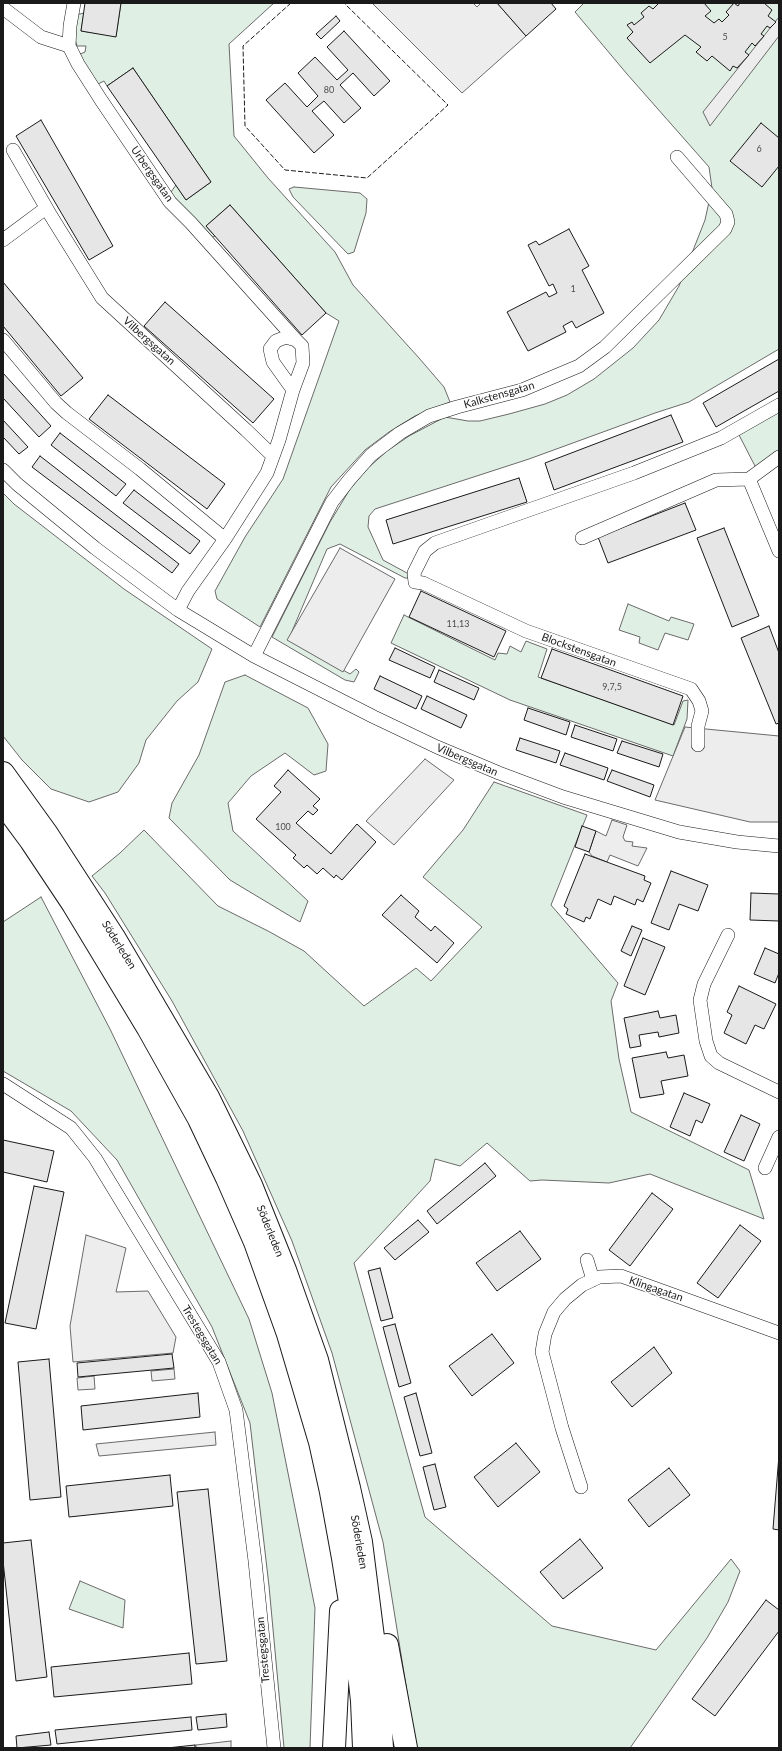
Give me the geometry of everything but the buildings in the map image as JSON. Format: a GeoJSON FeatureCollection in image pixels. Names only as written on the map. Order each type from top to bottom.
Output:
{"type":"FeatureCollection","features":[{"type":"Feature","properties":{"kind":"highway","name":"Söderleden"},"geometry":{"type":"LineString","coordinates":[[3,773],[47,834],[83,888],[163,1018],[208,1097],[251,1185],[285,1270],[317,1360],[361,1542],[377,1669],[382,1748]]}},
{"type":"Feature","properties":{"kind":"highway","name":"Söderleden"},"geometry":{"type":"LineString","coordinates":[[3,803],[36,848],[100,946],[148,1028],[198,1119],[227,1178],[255,1242],[288,1334],[320,1442],[343,1558],[362,1701],[364,1748]]}},
{"type":"Feature","properties":{"kind":"highway"},"geometry":{"type":"LineString","coordinates":[[361,1542],[380,1605],[406,1748]]}},
{"type":"Feature","properties":{"kind":"highway"},"geometry":{"type":"LineString","coordinates":[[334,1748],[343,1558]]}},
{"type":"Feature","properties":{"kind":"street","name":"Urbergsgatan"},"geometry":{"type":"LineString","coordinates":[[74,3],[70,26],[69,46],[78,64],[101,100],[170,202],[197,229],[296,340]]}},
{"type":"Feature","properties":{"kind":"street"},"geometry":{"type":"LineString","coordinates":[[3,8],[41,37],[69,46]]}},
{"type":"Feature","properties":{"kind":"street","name":"Vilbergsgatan"},"geometry":{"type":"LineString","coordinates":[[13,150],[46,208],[102,298],[273,456]]}},
{"type":"Feature","properties":{"kind":"street","name":"Kalkstensgatan"},"geometry":{"type":"LineString","coordinates":[[254,656],[332,502],[371,455],[400,433],[429,416],[522,390],[579,366],[605,347],[725,229],[728,222],[726,214],[678,157]]}},
{"type":"Feature","properties":{"kind":"street"},"geometry":{"type":"LineString","coordinates":[[3,240],[46,208]]}},
{"type":"Feature","properties":{"kind":"street"},"geometry":{"type":"LineString","coordinates":[[178,610],[188,591],[225,539],[267,473],[303,363],[302,346],[296,340],[286,337],[276,341],[270,349],[272,362],[293,390]]}},
{"type":"Feature","properties":{"kind":"street"},"geometry":{"type":"LineString","coordinates":[[3,340],[62,408],[140,469],[225,539]]}},
{"type":"Feature","properties":{"kind":"street","name":"Blockstensgatan"},"geometry":{"type":"LineString","coordinates":[[698,745],[698,726],[702,711],[699,700],[690,689],[526,631],[423,583],[415,582],[414,573],[425,551],[435,543],[634,473],[720,438],[779,405]]}},
{"type":"Feature","properties":{"kind":"street"},"geometry":{"type":"LineString","coordinates":[[582,538],[716,480],[749,478],[779,457]]}},
{"type":"Feature","properties":{"kind":"street","name":"Vilbergsgatan"},"geometry":{"type":"LineString","coordinates":[[3,470],[17,484],[95,548],[178,610],[254,656],[352,707],[437,747],[499,773],[563,797],[679,832],[737,842],[779,846]]}},
{"type":"Feature","properties":{"kind":"street"},"geometry":{"type":"LineString","coordinates":[[749,478],[779,551]]}},
{"type":"Feature","properties":{"kind":"street"},"geometry":{"type":"LineString","coordinates":[[728,934],[704,984],[700,1000],[706,1041],[711,1056],[719,1063],[779,1092]]}},
{"type":"Feature","properties":{"kind":"street","name":"Trestegsgatan"},"geometry":{"type":"LineString","coordinates":[[3,1084],[71,1128],[95,1158],[219,1362],[236,1410],[255,1561],[274,1748]]}},
{"type":"Feature","properties":{"kind":"street"},"geometry":{"type":"LineString","coordinates":[[765,1168],[779,1137]]}},
{"type":"Feature","properties":{"kind":"street"},"geometry":{"type":"LineString","coordinates":[[587,1260],[593,1280]]}},
{"type":"Feature","properties":{"kind":"street","name":"Klingagatan"},"geometry":{"type":"LineString","coordinates":[[581,1487],[562,1428],[542,1352],[546,1334],[554,1312],[565,1299],[582,1285],[600,1277],[621,1276],[779,1333]]}},
{"type":"Feature","properties":{"kind":"green space"},"geometry":{"type":"Polygon","coordinates":[[[121,3],[274,3],[229,44],[234,136],[268,178],[335,252],[353,285],[444,387],[450,402],[415,416],[389,432],[365,450],[331,487],[260,627],[217,599],[215,591],[245,537],[283,479],[339,321],[326,313],[230,205],[206,226],[215,236],[211,238],[173,198],[171,192],[176,185],[186,200],[211,182],[133,68],[107,86],[104,81],[98,84],[78,55],[85,52],[86,46],[77,46],[75,39],[76,15],[84,13],[81,31],[116,36],[121,3]]]}},
{"type":"Feature","properties":{"kind":"green space"},"geometry":{"type":"Polygon","coordinates":[[[584,3],[779,3],[779,349],[689,402],[529,459],[375,509],[369,516],[368,527],[383,560],[407,573],[410,578],[405,578],[340,544],[327,549],[290,636],[301,646],[350,674],[356,669],[359,672],[354,682],[345,680],[272,637],[330,522],[350,489],[368,468],[387,451],[409,436],[445,417],[468,421],[480,421],[509,414],[545,404],[567,395],[594,379],[633,348],[659,320],[679,286],[705,220],[712,188],[709,167],[627,74],[575,12],[584,3]]]}},
{"type":"Feature","properties":{"kind":"green space"},"geometry":{"type":"Polygon","coordinates":[[[294,187],[360,193],[367,199],[366,213],[354,252],[348,254],[293,197],[289,189],[294,187]]]}},
{"type":"Feature","properties":{"kind":"green space"},"geometry":{"type":"Polygon","coordinates":[[[779,411],[779,453],[756,468],[739,435],[779,411]]]}},
{"type":"Feature","properties":{"kind":"green space"},"geometry":{"type":"Polygon","coordinates":[[[3,493],[14,504],[124,589],[212,649],[198,682],[177,701],[146,740],[139,763],[118,792],[89,802],[51,789],[22,760],[3,736],[3,493]]]}},
{"type":"Feature","properties":{"kind":"green space"},"geometry":{"type":"Polygon","coordinates":[[[628,604],[669,621],[671,617],[694,624],[688,640],[665,633],[658,650],[639,643],[640,637],[619,630],[628,604]]]}},
{"type":"Feature","properties":{"kind":"green space"},"geometry":{"type":"Polygon","coordinates":[[[404,615],[495,660],[498,653],[507,654],[510,646],[521,652],[526,641],[547,649],[538,677],[674,725],[683,701],[688,700],[687,719],[673,756],[510,700],[391,643],[404,615]]]}},
{"type":"Feature","properties":{"kind":"green space"},"geometry":{"type":"Polygon","coordinates":[[[245,675],[308,708],[328,744],[326,771],[314,775],[285,753],[251,776],[228,803],[233,831],[308,901],[300,922],[230,880],[169,818],[172,803],[199,755],[225,682],[245,675]]]}},
{"type":"Feature","properties":{"kind":"green space"},"geometry":{"type":"Polygon","coordinates":[[[494,782],[587,815],[551,905],[618,983],[611,1001],[619,1059],[631,1112],[749,1170],[764,1219],[650,1174],[609,1183],[542,1180],[530,1181],[487,1143],[460,1166],[435,1159],[430,1181],[354,1263],[425,1517],[552,1626],[656,1650],[731,1559],[740,1571],[728,1602],[707,1638],[630,1748],[416,1748],[383,1542],[332,1353],[292,1241],[243,1131],[172,1001],[105,893],[92,876],[120,853],[144,830],[218,906],[304,951],[364,1006],[416,968],[431,981],[482,927],[423,877],[463,830],[494,782]]]}},
{"type":"Feature","properties":{"kind":"green space"},"geometry":{"type":"Polygon","coordinates":[[[41,897],[110,1029],[249,1319],[272,1393],[315,1608],[310,1748],[284,1748],[269,1586],[250,1423],[212,1327],[117,1160],[71,1111],[3,1071],[3,922],[41,897]]]}},
{"type":"Feature","properties":{"kind":"green space"},"geometry":{"type":"Polygon","coordinates":[[[80,1581],[125,1600],[123,1628],[69,1609],[80,1581]]]}},
{"type":"Feature","properties":{"kind":"shaded area"},"geometry":{"type":"Polygon","coordinates":[[[372,3],[473,3],[477,7],[481,3],[497,3],[526,36],[462,93],[372,3]]]}},
{"type":"Feature","properties":{"kind":"shaded area"},"geometry":{"type":"Polygon","coordinates":[[[779,17],[779,36],[710,126],[703,112],[779,17]]]}},
{"type":"Feature","properties":{"kind":"shaded area"},"geometry":{"type":"Polygon","coordinates":[[[340,548],[395,579],[343,672],[287,640],[340,548]]]}},
{"type":"Feature","properties":{"kind":"shaded area"},"geometry":{"type":"Polygon","coordinates":[[[685,727],[779,736],[779,822],[750,822],[655,800],[685,727]]]}},
{"type":"Feature","properties":{"kind":"shaded area"},"geometry":{"type":"Polygon","coordinates":[[[425,759],[454,780],[394,845],[366,821],[425,759]]]}},
{"type":"Feature","properties":{"kind":"shaded area"},"geometry":{"type":"Polygon","coordinates":[[[612,820],[627,825],[623,837],[625,841],[633,842],[632,846],[647,848],[638,866],[610,855],[607,862],[592,856],[589,852],[596,831],[606,836],[612,820]]]}},
{"type":"Feature","properties":{"kind":"shaded area"},"geometry":{"type":"Polygon","coordinates":[[[86,1235],[126,1248],[116,1292],[148,1291],[176,1337],[173,1353],[73,1362],[70,1326],[86,1235]]]}},
{"type":"Feature","properties":{"kind":"shaded area"},"geometry":{"type":"Polygon","coordinates":[[[174,1369],[175,1379],[152,1381],[151,1371],[174,1369]]]}},
{"type":"Feature","properties":{"kind":"shaded area"},"geometry":{"type":"Polygon","coordinates":[[[94,1376],[95,1389],[78,1390],[77,1378],[94,1376]]]}},
{"type":"Feature","properties":{"kind":"shaded area"},"geometry":{"type":"Polygon","coordinates":[[[215,1432],[216,1445],[99,1456],[96,1444],[215,1432]]]}},
{"type":"Feature","properties":{"kind":"shaded area"},"geometry":{"type":"Polygon","coordinates":[[[231,1741],[231,1748],[196,1748],[196,1745],[231,1741]]]}},
{"type":"Feature","properties":{"kind":"fence"},"geometry":{"type":"LineString","coordinates":[[291,3],[243,46],[245,126],[285,170],[367,178],[448,105],[344,3]]}}]}
